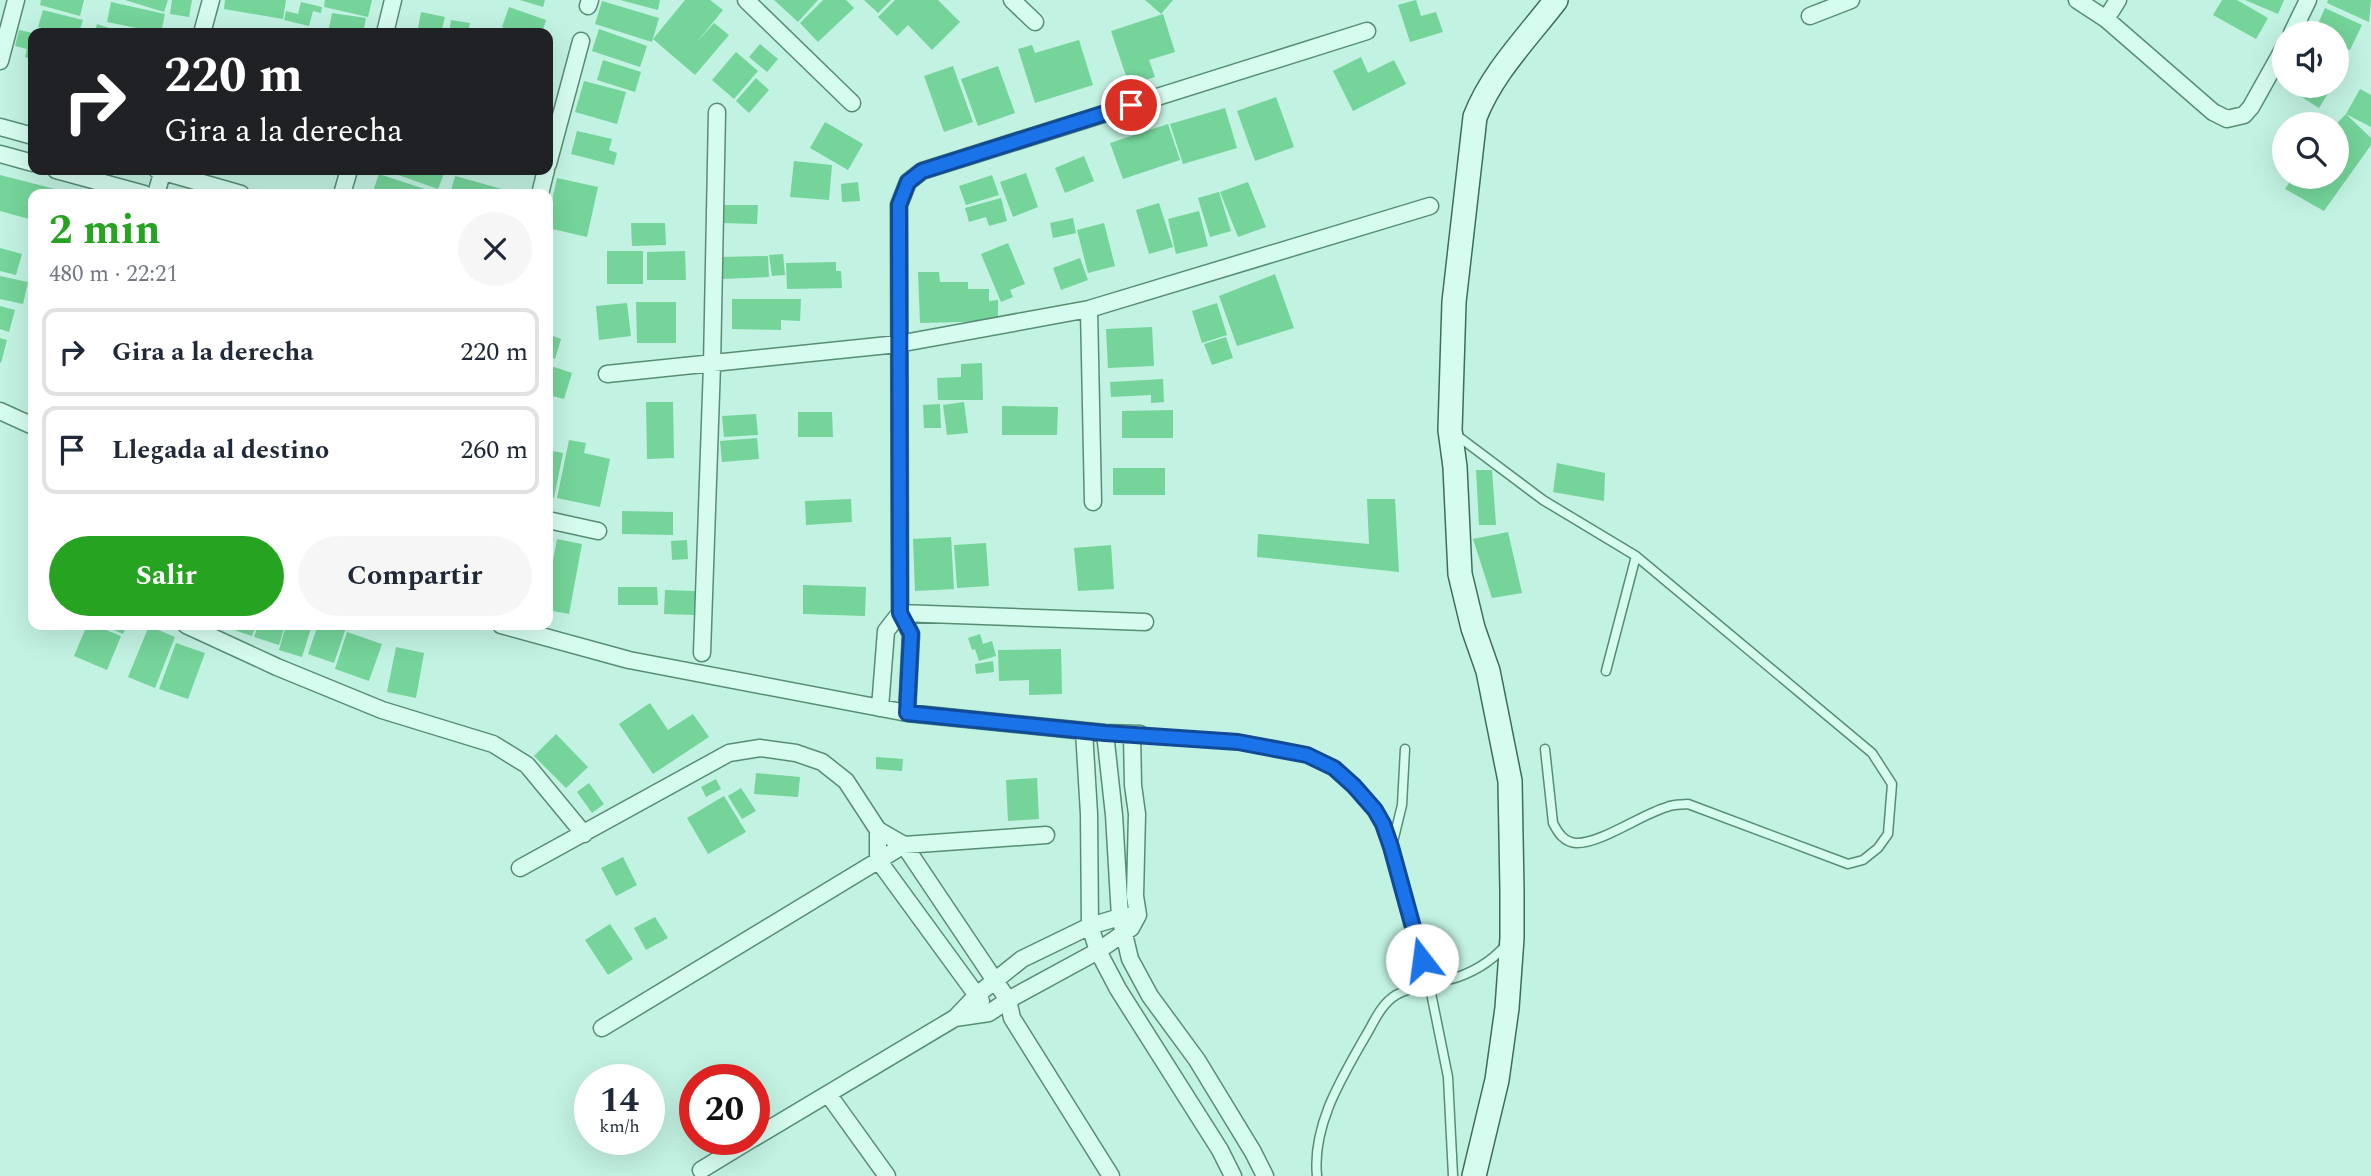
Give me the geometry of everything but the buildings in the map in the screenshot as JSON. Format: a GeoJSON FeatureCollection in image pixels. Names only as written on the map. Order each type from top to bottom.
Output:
{"type":"FeatureCollection","features":[{"type":"Feature","properties":{"kind":"main road"},"geometry":{"type":"LineString","coordinates":[[1474,1176],[1497,1080],[1507,1008],[1512,938],[1510,781],[1488,671],[1473,628],[1460,574],[1455,467],[1450,430],[1454,302],[1475,117],[1492,82],[1556,0]]}},
{"type":"Feature","properties":{"kind":"street"},"geometry":{"type":"LineString","coordinates":[[0,61],[16,0]]}},
{"type":"Feature","properties":{"kind":"street"},"geometry":{"type":"LineString","coordinates":[[203,28],[211,0]]}},
{"type":"Feature","properties":{"kind":"street"},"geometry":{"type":"LineString","coordinates":[[386,28],[393,0]]}},
{"type":"Feature","properties":{"kind":"street"},"geometry":{"type":"LineString","coordinates":[[746,0],[852,103]]}},
{"type":"Feature","properties":{"kind":"street"},"geometry":{"type":"LineString","coordinates":[[1012,0],[1035,22]]}},
{"type":"Feature","properties":{"kind":"street"},"geometry":{"type":"LineString","coordinates":[[1810,16],[1852,0]]}},
{"type":"Feature","properties":{"kind":"street"},"geometry":{"type":"LineString","coordinates":[[2077,0],[2106,19],[2213,112],[2227,119],[2244,115],[2272,69]]}},
{"type":"Feature","properties":{"kind":"street"},"geometry":{"type":"LineString","coordinates":[[2106,19],[2118,0]]}},
{"type":"Feature","properties":{"kind":"street"},"geometry":{"type":"LineString","coordinates":[[2298,21],[2308,0]]}},
{"type":"Feature","properties":{"kind":"street"},"geometry":{"type":"LineString","coordinates":[[907,713],[911,634],[900,613],[898,344],[899,205],[908,182],[922,171],[1367,31]]}},
{"type":"Feature","properties":{"kind":"street"},"geometry":{"type":"LineString","coordinates":[[553,145],[581,41]]}},
{"type":"Feature","properties":{"kind":"street"},"geometry":{"type":"LineString","coordinates":[[702,653],[717,112]]}},
{"type":"Feature","properties":{"kind":"street"},"geometry":{"type":"LineString","coordinates":[[0,127],[28,135]]}},
{"type":"Feature","properties":{"kind":"street"},"geometry":{"type":"LineString","coordinates":[[0,154],[28,162]]}},
{"type":"Feature","properties":{"kind":"street"},"geometry":{"type":"LineString","coordinates":[[74,175],[126,189]]}},
{"type":"Feature","properties":{"kind":"street"},"geometry":{"type":"LineString","coordinates":[[178,175],[225,189]]}},
{"type":"Feature","properties":{"kind":"street"},"geometry":{"type":"LineString","coordinates":[[607,374],[898,344],[1089,309],[1430,206]]}},
{"type":"Feature","properties":{"kind":"street"},"geometry":{"type":"LineString","coordinates":[[1089,309],[1093,502]]}},
{"type":"Feature","properties":{"kind":"street"},"geometry":{"type":"LineString","coordinates":[[0,411],[28,424]]}},
{"type":"Feature","properties":{"kind":"street"},"geometry":{"type":"LineString","coordinates":[[553,521],[598,531]]}},
{"type":"Feature","properties":{"kind":"street"},"geometry":{"type":"LineString","coordinates":[[900,613],[1145,622]]}},
{"type":"Feature","properties":{"kind":"street"},"geometry":{"type":"LineString","coordinates":[[880,708],[886,631],[900,613]]}},
{"type":"Feature","properties":{"kind":"street"},"geometry":{"type":"LineString","coordinates":[[197,630],[276,667],[382,710],[493,744],[527,765],[584,834]]}},
{"type":"Feature","properties":{"kind":"street"},"geometry":{"type":"LineString","coordinates":[[519,630],[629,660],[907,713],[1136,734],[1133,785],[1137,814],[1135,896],[1138,915],[1131,928],[1098,951],[989,1013]]}},
{"type":"Feature","properties":{"kind":"street"},"geometry":{"type":"LineString","coordinates":[[1084,731],[1089,814],[1090,926],[1098,951],[1118,989],[1220,1150],[1233,1176]]}},
{"type":"Feature","properties":{"kind":"street"},"geometry":{"type":"LineString","coordinates":[[1105,733],[1114,815],[1120,916],[1130,959],[1150,996],[1197,1060],[1265,1176]]}},
{"type":"Feature","properties":{"kind":"street"},"geometry":{"type":"LineString","coordinates":[[520,867],[729,753],[760,748],[796,753],[822,762],[846,781],[878,830],[904,845],[1008,1000],[1012,1018],[1111,1176]]}},
{"type":"Feature","properties":{"kind":"street"},"geometry":{"type":"LineString","coordinates":[[1089,814],[1137,814]]}},
{"type":"Feature","properties":{"kind":"street"},"geometry":{"type":"LineString","coordinates":[[878,830],[878,860],[989,1013]]}},
{"type":"Feature","properties":{"kind":"street"},"geometry":{"type":"LineString","coordinates":[[602,1028],[904,845],[1046,835]]}},
{"type":"Feature","properties":{"kind":"street"},"geometry":{"type":"LineString","coordinates":[[770,1129],[955,1018],[977,995],[1022,959],[1090,926],[1120,916],[1138,915]]}},
{"type":"Feature","properties":{"kind":"street"},"geometry":{"type":"LineString","coordinates":[[955,1018],[989,1013],[1012,1018]]}},
{"type":"Feature","properties":{"kind":"street"},"geometry":{"type":"LineString","coordinates":[[828,1094],[887,1176]]}},
{"type":"Feature","properties":{"kind":"street"},"geometry":{"type":"LineString","coordinates":[[701,1170],[726,1155]]}},
{"type":"Feature","properties":{"kind":"lane"},"geometry":{"type":"LineString","coordinates":[[1450,430],[1543,500],[1636,556],[1872,753],[1892,784],[1888,834],[1878,848],[1863,860],[1849,863],[1688,804],[1669,806],[1596,839],[1578,843],[1567,841],[1558,833],[1553,823],[1545,749]]}},
{"type":"Feature","properties":{"kind":"lane"},"geometry":{"type":"LineString","coordinates":[[1606,671],[1636,556]]}},
{"type":"Feature","properties":{"kind":"lane"},"geometry":{"type":"LineString","coordinates":[[1136,734],[1238,742],[1307,755],[1334,768],[1375,810],[1391,847],[1429,983],[1448,1077],[1453,1176]]}},
{"type":"Feature","properties":{"kind":"lane"},"geometry":{"type":"LineString","coordinates":[[1391,847],[1402,805],[1405,749]]}},
{"type":"Feature","properties":{"kind":"lane"},"geometry":{"type":"LineString","coordinates":[[1317,1176],[1315,1159],[1325,1119],[1337,1087],[1384,1005],[1397,994],[1475,971],[1494,958],[1512,938]]}},
{"type":"Feature","properties":{"kind":"route"},"geometry":{"type":"LineString","coordinates":[[1131,105],[922,171],[908,182],[899,205],[900,613],[911,634],[907,713],[1105,733],[1238,742],[1307,755],[1334,768],[1354,786],[1375,810],[1383,824],[1422,960]]}}]}
